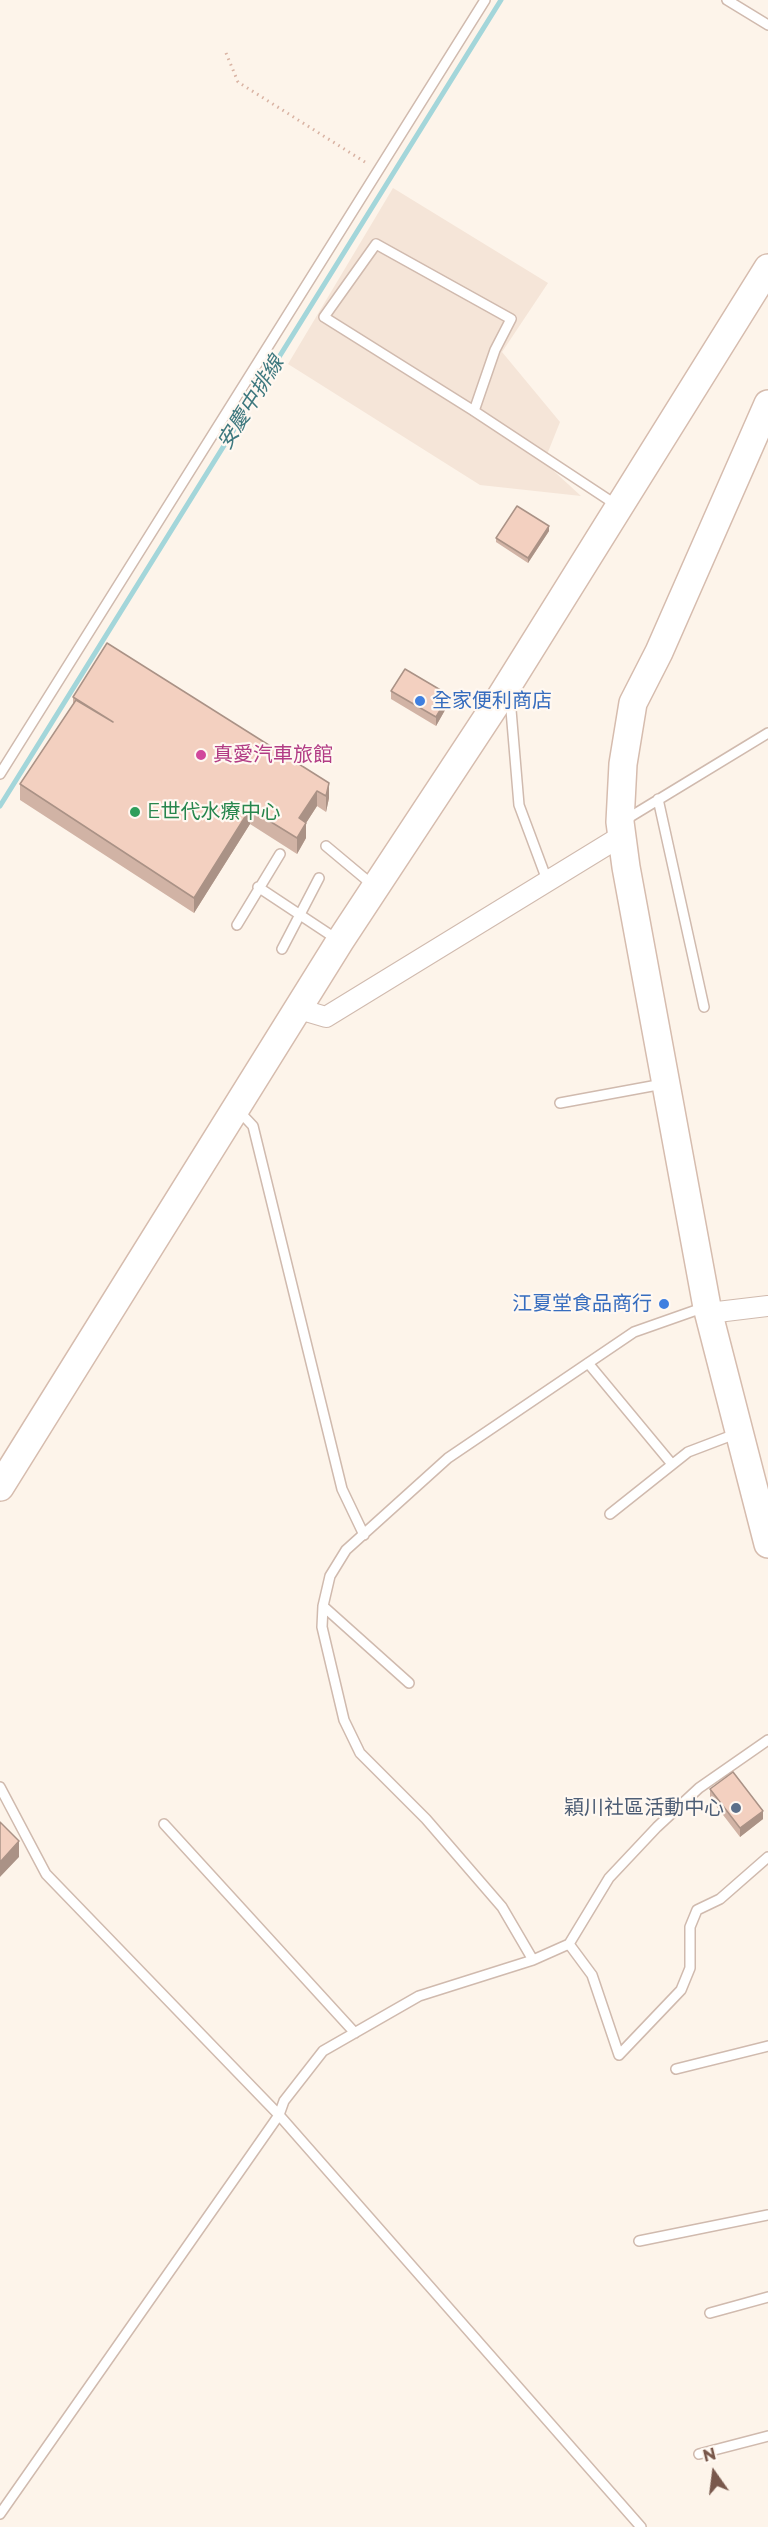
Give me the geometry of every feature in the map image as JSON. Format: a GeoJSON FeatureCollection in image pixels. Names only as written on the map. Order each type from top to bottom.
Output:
{"type":"FeatureCollection","features":[{"type":"Feature","properties":{"kind":"main road"},"geometry":{"type":"LineString","coordinates":[[0,1487],[340,941],[500,698],[768,268]]}},
{"type":"Feature","properties":{"kind":"main road"},"geometry":{"type":"LineString","coordinates":[[768,404],[659,652],[633,703],[623,764],[622,829],[626,867],[708,1310],[768,1544]]}},
{"type":"Feature","properties":{"kind":"street"},"geometry":{"type":"LineString","coordinates":[[299,1009],[326,1017],[547,880],[622,829]]}},
{"type":"Feature","properties":{"kind":"street"},"geometry":{"type":"LineString","coordinates":[[708,1310],[768,1306]]}},
{"type":"Feature","properties":{"kind":"lane"},"geometry":{"type":"LineString","coordinates":[[0,774],[485,0]]}},
{"type":"Feature","properties":{"kind":"lane"},"geometry":{"type":"LineString","coordinates":[[727,0],[768,25]]}},
{"type":"Feature","properties":{"kind":"lane"},"geometry":{"type":"LineString","coordinates":[[474,411],[495,350],[511,319],[376,244],[324,316],[620,507]]}},
{"type":"Feature","properties":{"kind":"lane"},"geometry":{"type":"LineString","coordinates":[[500,698],[511,710],[519,805],[547,880]]}},
{"type":"Feature","properties":{"kind":"lane"},"geometry":{"type":"LineString","coordinates":[[622,829],[658,799],[768,733]]}},
{"type":"Feature","properties":{"kind":"lane"},"geometry":{"type":"LineString","coordinates":[[658,799],[704,1008]]}},
{"type":"Feature","properties":{"kind":"lane"},"geometry":{"type":"LineString","coordinates":[[326,846],[376,888]]}},
{"type":"Feature","properties":{"kind":"lane"},"geometry":{"type":"LineString","coordinates":[[237,925],[280,854]]}},
{"type":"Feature","properties":{"kind":"lane"},"geometry":{"type":"LineString","coordinates":[[282,949],[298,914],[319,878]]}},
{"type":"Feature","properties":{"kind":"lane"},"geometry":{"type":"LineString","coordinates":[[258,887],[340,941]]}},
{"type":"Feature","properties":{"kind":"lane"},"geometry":{"type":"LineString","coordinates":[[560,1103],[666,1083]]}},
{"type":"Feature","properties":{"kind":"lane"},"geometry":{"type":"LineString","coordinates":[[236,1108],[253,1126],[342,1489],[364,1535]]}},
{"type":"Feature","properties":{"kind":"lane"},"geometry":{"type":"LineString","coordinates":[[533,1960],[502,1907],[426,1820],[360,1753],[344,1720],[322,1627],[323,1606],[330,1576],[346,1550],[448,1458],[634,1332],[708,1310]]}},
{"type":"Feature","properties":{"kind":"lane"},"geometry":{"type":"LineString","coordinates":[[588,1363],[671,1463]]}},
{"type":"Feature","properties":{"kind":"lane"},"geometry":{"type":"LineString","coordinates":[[610,1514],[671,1463],[688,1452],[739,1432]]}},
{"type":"Feature","properties":{"kind":"lane"},"geometry":{"type":"LineString","coordinates":[[323,1606],[409,1683]]}},
{"type":"Feature","properties":{"kind":"lane"},"geometry":{"type":"LineString","coordinates":[[0,2514],[279,2115],[284,2101],[323,2051],[419,1996],[533,1960],[569,1944],[609,1878],[657,1827],[699,1788],[768,1740]]}},
{"type":"Feature","properties":{"kind":"lane"},"geometry":{"type":"LineString","coordinates":[[0,1787],[46,1874],[279,2115],[641,2527]]}},
{"type":"Feature","properties":{"kind":"lane"},"geometry":{"type":"LineString","coordinates":[[164,1824],[355,2033]]}},
{"type":"Feature","properties":{"kind":"lane"},"geometry":{"type":"LineString","coordinates":[[569,1944],[592,1975],[619,2055],[681,1990],[690,1968],[690,1926],[697,1910],[720,1899],[768,1857]]}},
{"type":"Feature","properties":{"kind":"lane"},"geometry":{"type":"LineString","coordinates":[[675,2069],[768,2046]]}},
{"type":"Feature","properties":{"kind":"lane"},"geometry":{"type":"LineString","coordinates":[[639,2241],[768,2215]]}},
{"type":"Feature","properties":{"kind":"lane"},"geometry":{"type":"LineString","coordinates":[[710,2313],[768,2297]]}},
{"type":"Feature","properties":{"kind":"lane"},"geometry":{"type":"LineString","coordinates":[[699,2454],[768,2436]]}},
{"type":"Feature","properties":{"kind":"path"},"geometry":{"type":"LineString","coordinates":[[226,53],[238,82],[379,171]]}},
{"type":"Feature","properties":{"kind":"shaded area"},"geometry":{"type":"Polygon","coordinates":[[[393,188],[548,283],[502,352],[560,422],[544,462],[581,496],[480,485],[288,364],[393,188]]]}},
{"type":"Feature","properties":{"kind":"building"},"geometry":{"type":"Polygon","coordinates":[[[517,506],[549,526],[528,558],[496,538],[517,506]]]}},
{"type":"Feature","properties":{"kind":"building"},"geometry":{"type":"Polygon","coordinates":[[[107,643],[329,783],[326,796],[317,791],[299,818],[306,823],[297,838],[250,809],[194,898],[20,784],[76,700],[113,722],[73,697],[107,643]]]}},
{"type":"Feature","properties":{"kind":"building","name":"全家便利商店"},"geometry":{"type":"Polygon","coordinates":[[[405,669],[449,695],[436,717],[391,691],[405,669]]]}},
{"type":"Feature","properties":{"kind":"building","name":"穎川社區活動中心"},"geometry":{"type":"Polygon","coordinates":[[[733,1772],[763,1811],[740,1828],[710,1789],[733,1772]]]}},
{"type":"Feature","properties":{"kind":"building"},"geometry":{"type":"Polygon","coordinates":[[[0,1822],[19,1841],[0,1862],[0,1822]]]}},
{"type":"Feature","properties":{"kind":"waterway","name":"安慶中排線"},"geometry":{"type":"LineString","coordinates":[[0,806],[501,0]]}},
{"type":"Feature","properties":{"kind":"place","name":"全家便利商店"},"geometry":{"type":"Point","coordinates":[420,701]}},
{"type":"Feature","properties":{"kind":"place","name":"真愛汽車旅館"},"geometry":{"type":"Point","coordinates":[201,755]}},
{"type":"Feature","properties":{"kind":"place","name":"E世代水療中心"},"geometry":{"type":"Point","coordinates":[135,812]}},
{"type":"Feature","properties":{"kind":"place","name":"江夏堂食品商行"},"geometry":{"type":"Point","coordinates":[664,1304]}},
{"type":"Feature","properties":{"kind":"place","name":"穎川社區活動中心"},"geometry":{"type":"Point","coordinates":[736,1808]}}]}
